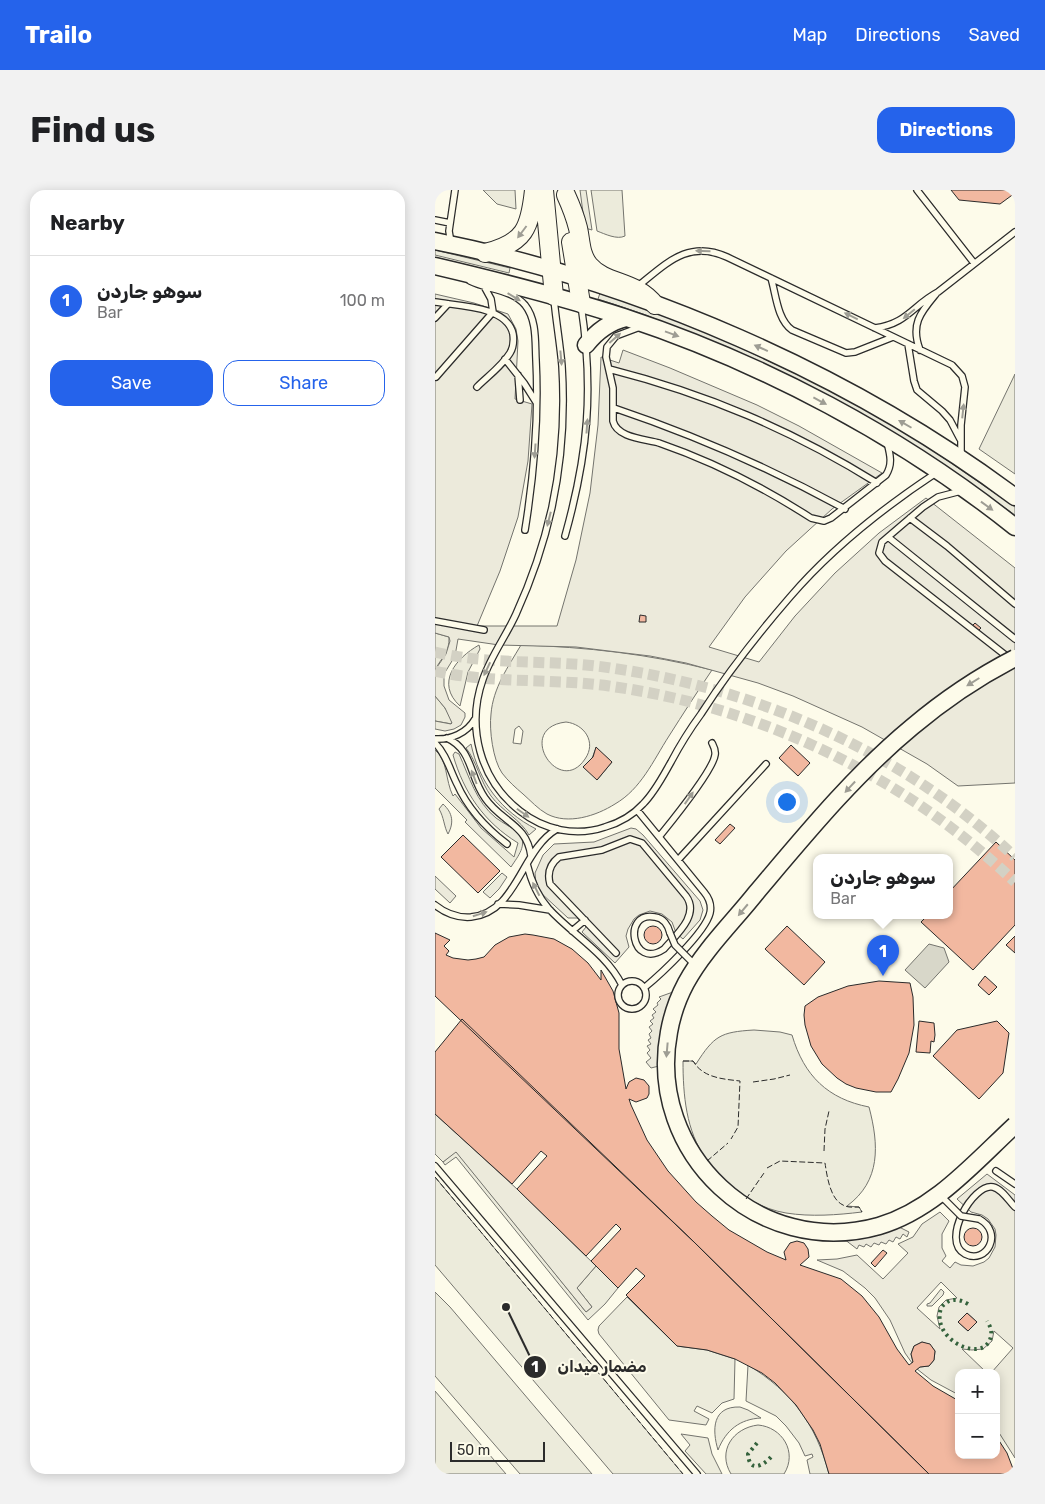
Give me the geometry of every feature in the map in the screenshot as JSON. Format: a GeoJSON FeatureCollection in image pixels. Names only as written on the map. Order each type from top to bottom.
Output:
{"type":"FeatureCollection","features":[{"type":"Feature","properties":{"kind":"main road"},"geometry":{"type":"LineString","coordinates":[[485,253],[506,246],[523,232],[532,212],[533,190]]}},
{"type":"Feature","properties":{"kind":"main road"},"geometry":{"type":"LineString","coordinates":[[544,190],[554,296]]}},
{"type":"Feature","properties":{"kind":"main road"},"geometry":{"type":"LineString","coordinates":[[565,193],[581,303]]}},
{"type":"Feature","properties":{"kind":"main road"},"geometry":{"type":"LineString","coordinates":[[565,193],[575,217],[583,253],[589,264],[605,276],[635,288],[646,295],[655,305]]}},
{"type":"Feature","properties":{"kind":"street"},"geometry":{"type":"LineString","coordinates":[[435,242],[577,277],[655,305],[773,353],[910,426],[1015,496]]}},
{"type":"Feature","properties":{"kind":"street"},"geometry":{"type":"LineString","coordinates":[[435,266],[581,303],[647,325],[729,357],[822,402],[885,438],[966,490],[1015,527]]}},
{"type":"Feature","properties":{"kind":"street"},"geometry":{"type":"LineString","coordinates":[[586,345],[610,323],[626,318]]}},
{"type":"Feature","properties":{"kind":"street"},"geometry":{"type":"LineString","coordinates":[[1015,658],[974,681],[932,710],[873,762],[784,860],[697,967],[683,990],[673,1014],[667,1048],[667,1082],[674,1115],[688,1147],[708,1175],[733,1198],[762,1216],[794,1227],[828,1232],[854,1231],[879,1226],[911,1213],[939,1194],[1015,1125]]}},
{"type":"Feature","properties":{"kind":"lane"},"geometry":{"type":"LineString","coordinates":[[453,245],[449,235],[455,190]]}},
{"type":"Feature","properties":{"kind":"lane"},"geometry":{"type":"LineString","coordinates":[[917,190],[974,263]]}},
{"type":"Feature","properties":{"kind":"lane"},"geometry":{"type":"LineString","coordinates":[[435,220],[450,223]]}},
{"type":"Feature","properties":{"kind":"lane"},"geometry":{"type":"LineString","coordinates":[[875,328],[890,325],[904,318],[925,299],[938,292],[1015,232]]}},
{"type":"Feature","properties":{"kind":"lane"},"geometry":{"type":"LineString","coordinates":[[635,288],[674,258],[697,250],[720,253],[952,365],[962,376],[965,387],[961,459]]}},
{"type":"Feature","properties":{"kind":"lane"},"geometry":{"type":"LineString","coordinates":[[454,270],[468,280],[485,288],[504,292],[518,299],[524,304],[532,318],[536,355],[537,403],[534,473],[525,530]]}},
{"type":"Feature","properties":{"kind":"lane"},"geometry":{"type":"LineString","coordinates":[[771,278],[783,321],[792,330],[846,353],[855,352],[893,337]]}},
{"type":"Feature","properties":{"kind":"lane"},"geometry":{"type":"LineString","coordinates":[[436,377],[493,312],[491,299],[485,288]]}},
{"type":"Feature","properties":{"kind":"lane"},"geometry":{"type":"LineString","coordinates":[[919,350],[916,337],[917,324],[921,312],[938,292]]}},
{"type":"Feature","properties":{"kind":"lane"},"geometry":{"type":"LineString","coordinates":[[554,296],[563,395],[561,452],[557,480],[549,518],[536,563],[515,616],[483,679],[476,706],[475,719],[481,759],[495,785],[513,806],[537,822],[557,829],[578,832],[599,829],[619,822],[637,810],[654,790],[684,739],[726,677],[793,594],[815,570],[862,527],[905,494],[938,472]]}},
{"type":"Feature","properties":{"kind":"lane"},"geometry":{"type":"LineString","coordinates":[[435,302],[493,312],[507,322],[512,332],[512,349],[505,359],[477,387]]}},
{"type":"Feature","properties":{"kind":"lane"},"geometry":{"type":"LineString","coordinates":[[565,536],[577,492],[584,456],[588,400],[586,345],[581,303]]}},
{"type":"Feature","properties":{"kind":"lane"},"geometry":{"type":"LineString","coordinates":[[435,318],[448,304]]}},
{"type":"Feature","properties":{"kind":"lane"},"geometry":{"type":"LineString","coordinates":[[647,325],[620,333],[612,339],[606,352],[613,388],[613,421],[614,426],[620,432],[672,448],[719,466],[750,481],[815,520],[828,520],[845,509],[886,475],[890,468],[891,459],[885,438]]}},
{"type":"Feature","properties":{"kind":"lane"},"geometry":{"type":"LineString","coordinates":[[908,344],[917,390],[942,411],[956,430],[961,441]]}},
{"type":"Feature","properties":{"kind":"lane"},"geometry":{"type":"LineString","coordinates":[[505,359],[537,403]]}},
{"type":"Feature","properties":{"kind":"lane"},"geometry":{"type":"LineString","coordinates":[[609,369],[680,389],[748,415],[814,446],[877,483]]}},
{"type":"Feature","properties":{"kind":"lane"},"geometry":{"type":"LineString","coordinates":[[517,373],[520,400]]}},
{"type":"Feature","properties":{"kind":"lane"},"geometry":{"type":"LineString","coordinates":[[614,408],[653,421],[731,452],[793,481],[845,509]]}},
{"type":"Feature","properties":{"kind":"lane"},"geometry":{"type":"LineString","coordinates":[[966,490],[938,497],[923,507],[882,542],[879,549],[882,559],[1015,663]]}},
{"type":"Feature","properties":{"kind":"lane"},"geometry":{"type":"LineString","coordinates":[[910,518],[947,546],[1015,604]]}},
{"type":"Feature","properties":{"kind":"lane"},"geometry":{"type":"LineString","coordinates":[[888,537],[1015,639]]}},
{"type":"Feature","properties":{"kind":"lane"},"geometry":{"type":"LineString","coordinates":[[435,621],[485,630]]}},
{"type":"Feature","properties":{"kind":"lane"},"geometry":{"type":"LineString","coordinates":[[435,739],[447,738],[464,732],[475,719]]}},
{"type":"Feature","properties":{"kind":"lane"},"geometry":{"type":"LineString","coordinates":[[447,738],[465,752],[475,783],[486,800],[500,815],[525,836],[531,856]]}},
{"type":"Feature","properties":{"kind":"lane"},"geometry":{"type":"LineString","coordinates":[[435,743],[448,762],[457,784],[470,807],[487,827],[507,844]]}},
{"type":"Feature","properties":{"kind":"lane"},"geometry":{"type":"LineString","coordinates":[[659,837],[693,793],[713,759],[715,751],[712,743]]}},
{"type":"Feature","properties":{"kind":"lane"},"geometry":{"type":"LineString","coordinates":[[678,860],[766,764]]}},
{"type":"Feature","properties":{"kind":"lane"},"geometry":{"type":"LineString","coordinates":[[637,810],[707,896],[710,901],[711,912],[687,946],[667,968],[644,988]]}},
{"type":"Feature","properties":{"kind":"lane"},"geometry":{"type":"LineString","coordinates":[[435,905],[453,915],[469,917],[484,914],[499,904],[509,893],[542,841],[557,829]]}},
{"type":"Feature","properties":{"kind":"lane"},"geometry":{"type":"LineString","coordinates":[[616,953],[550,884],[549,874],[555,860],[564,856],[591,853],[626,840],[634,839],[642,843],[686,896],[690,903],[691,911],[686,922],[664,949],[659,952],[648,953],[635,944],[634,928],[641,920],[651,916],[661,919],[669,927],[670,932],[675,945],[697,967]]}},
{"type":"Feature","properties":{"kind":"lane"},"geometry":{"type":"LineString","coordinates":[[527,864],[535,889],[550,910],[607,962],[622,985]]}},
{"type":"Feature","properties":{"kind":"lane"},"geometry":{"type":"LineString","coordinates":[[499,904],[550,910]]}},
{"type":"Feature","properties":{"kind":"lane"},"geometry":{"type":"LineString","coordinates":[[572,931],[585,920]]}},
{"type":"Feature","properties":{"kind":"lane"},"geometry":{"type":"LineString","coordinates":[[634,981],[644,988],[646,996],[643,1004],[636,1008],[628,1009],[619,1001],[618,992],[622,985],[634,981]]}},
{"type":"Feature","properties":{"kind":"lane"},"geometry":{"type":"LineString","coordinates":[[435,1166],[697,1474]]}},
{"type":"Feature","properties":{"kind":"lane"},"geometry":{"type":"LineString","coordinates":[[996,1171],[1015,1184]]}},
{"type":"Feature","properties":{"kind":"lane"},"geometry":{"type":"LineString","coordinates":[[939,1194],[961,1216],[979,1219],[991,1231],[992,1242],[989,1247],[976,1256],[965,1254],[957,1246],[955,1235],[956,1230],[968,1205],[980,1190],[987,1187],[995,1187],[1015,1207]]}},
{"type":"Feature","properties":{"kind":"shaded area"},"geometry":{"type":"Polygon","coordinates":[[[483,190],[515,190],[516,209],[497,204],[483,190]]]}},
{"type":"Feature","properties":{"kind":"shaded area"},"geometry":{"type":"Polygon","coordinates":[[[580,190],[586,190],[592,230],[585,228],[580,190]]]}},
{"type":"Feature","properties":{"kind":"shaded area"},"geometry":{"type":"Polygon","coordinates":[[[591,190],[622,190],[625,236],[615,237],[597,231],[591,190]]]}},
{"type":"Feature","properties":{"kind":"shaded area"},"geometry":{"type":"Polygon","coordinates":[[[435,250],[510,268],[509,273],[435,255],[435,250]]]}},
{"type":"Feature","properties":{"kind":"shaded area"},"geometry":{"type":"Polygon","coordinates":[[[600,293],[696,327],[833,391],[919,441],[1015,507],[1015,515],[915,447],[738,353],[646,315],[598,299],[600,293]]]}},
{"type":"Feature","properties":{"kind":"shaded area"},"geometry":{"type":"Polygon","coordinates":[[[435,294],[474,303],[508,314],[516,329],[518,341],[515,399],[532,404],[528,461],[518,517],[500,571],[477,626],[557,626],[576,560],[590,493],[598,425],[601,357],[619,363],[623,350],[757,405],[799,426],[882,473],[832,509],[786,551],[745,597],[709,647],[759,662],[795,616],[835,573],[879,533],[926,498],[1015,568],[1015,783],[958,786],[927,764],[862,727],[793,696],[758,683],[686,663],[650,656],[576,647],[499,645],[458,639],[455,656],[444,674],[444,686],[449,700],[465,713],[465,717],[461,725],[454,729],[445,731],[435,729],[435,721],[452,723],[445,708],[435,696],[435,670],[446,654],[450,641],[449,637],[435,633],[435,294]]]}},
{"type":"Feature","properties":{"kind":"shaded area"},"geometry":{"type":"Polygon","coordinates":[[[1015,374],[1015,474],[979,449],[1015,374]]]}},
{"type":"Feature","properties":{"kind":"shaded area"},"geometry":{"type":"Polygon","coordinates":[[[435,633],[449,637],[449,642],[447,651],[435,670],[435,633]]]}},
{"type":"Feature","properties":{"kind":"shaded area"},"geometry":{"type":"Polygon","coordinates":[[[479,645],[480,649],[468,672],[460,706],[449,689],[451,672],[463,657],[479,645]]]}},
{"type":"Feature","properties":{"kind":"shaded area"},"geometry":{"type":"Polygon","coordinates":[[[521,645],[617,652],[712,670],[646,774],[632,791],[615,804],[599,812],[582,818],[564,819],[547,814],[507,779],[496,761],[492,745],[492,704],[502,678],[521,645]],[[566,722],[551,727],[543,736],[542,747],[546,757],[554,766],[564,771],[575,769],[588,753],[590,746],[587,735],[572,723],[566,722]],[[519,726],[515,729],[513,743],[521,744],[523,731],[519,726]],[[596,748],[591,761],[597,780],[612,762],[596,748]]]}},
{"type":"Feature","properties":{"kind":"shaded area"},"geometry":{"type":"Polygon","coordinates":[[[435,696],[448,713],[452,724],[435,721],[435,696]]]}},
{"type":"Feature","properties":{"kind":"shaded area"},"geometry":{"type":"Polygon","coordinates":[[[471,744],[480,771],[493,794],[523,822],[536,829],[529,835],[495,801],[487,790],[466,748],[471,744]]]}},
{"type":"Feature","properties":{"kind":"shaded area"},"geometry":{"type":"Polygon","coordinates":[[[435,750],[442,759],[453,796],[455,794],[481,828],[514,857],[518,843],[485,816],[469,794],[453,755],[455,752],[459,754],[478,797],[489,812],[522,837],[523,842],[519,855],[511,867],[465,822],[467,820],[435,788],[435,750]]]}},
{"type":"Feature","properties":{"kind":"shaded area"},"geometry":{"type":"Polygon","coordinates":[[[443,804],[451,815],[451,826],[448,834],[439,809],[443,804]]]}},
{"type":"Feature","properties":{"kind":"shaded area"},"geometry":{"type":"Polygon","coordinates":[[[631,828],[636,829],[643,835],[700,901],[703,910],[700,920],[683,939],[676,933],[672,922],[662,914],[650,911],[639,915],[628,929],[626,936],[629,947],[615,963],[582,932],[586,927],[577,918],[568,918],[541,893],[536,884],[535,873],[543,855],[554,844],[594,842],[631,828]]]}},
{"type":"Feature","properties":{"kind":"shaded area"},"geometry":{"type":"Polygon","coordinates":[[[502,873],[507,877],[490,898],[483,892],[502,873]]]}},
{"type":"Feature","properties":{"kind":"shaded area"},"geometry":{"type":"Polygon","coordinates":[[[435,876],[456,896],[450,903],[435,889],[435,876]]]}},
{"type":"Feature","properties":{"kind":"shaded area"},"geometry":{"type":"Polygon","coordinates":[[[929,944],[944,948],[949,962],[925,988],[905,970],[929,944]]]}},
{"type":"Feature","properties":{"kind":"shaded area"},"geometry":{"type":"Polygon","coordinates":[[[673,992],[663,1021],[659,1066],[651,1068],[646,1062],[651,1058],[647,1053],[650,1050],[647,1046],[651,1044],[648,1040],[651,1038],[649,1034],[652,1031],[649,1027],[653,1024],[650,1021],[654,1018],[652,1015],[656,1012],[653,1009],[661,999],[659,997],[673,992]]]}},
{"type":"Feature","properties":{"kind":"shaded area"},"geometry":{"type":"Polygon","coordinates":[[[754,1030],[792,1035],[803,1062],[820,1083],[830,1092],[841,1098],[869,1107],[875,1135],[872,1174],[858,1196],[847,1206],[859,1207],[862,1212],[834,1215],[805,1215],[786,1213],[768,1208],[752,1201],[730,1185],[710,1165],[699,1148],[687,1112],[683,1061],[693,1061],[696,1064],[713,1041],[719,1037],[733,1032],[754,1030]]]}},
{"type":"Feature","properties":{"kind":"shaded area"},"geometry":{"type":"Polygon","coordinates":[[[435,1114],[517,1189],[596,1266],[577,1288],[592,1307],[586,1312],[456,1152],[443,1162],[435,1154],[435,1114]]]}},
{"type":"Feature","properties":{"kind":"shaded area"},"geometry":{"type":"Polygon","coordinates":[[[456,1151],[586,1312],[592,1307],[577,1288],[596,1266],[618,1288],[588,1320],[456,1157],[445,1165],[443,1162],[456,1151]]]}},
{"type":"Feature","properties":{"kind":"shaded area"},"geometry":{"type":"Polygon","coordinates":[[[987,1174],[1015,1195],[1015,1458],[1000,1434],[1000,1369],[995,1369],[1013,1348],[994,1331],[992,1341],[983,1349],[962,1349],[983,1369],[955,1369],[955,1393],[931,1380],[917,1369],[929,1366],[934,1360],[935,1351],[930,1345],[922,1342],[914,1346],[911,1354],[912,1363],[905,1353],[890,1320],[875,1298],[843,1271],[817,1260],[857,1255],[883,1279],[908,1253],[898,1244],[913,1237],[922,1224],[940,1212],[949,1221],[942,1234],[942,1248],[946,1256],[942,1261],[950,1268],[955,1262],[961,1265],[973,1266],[989,1258],[995,1247],[996,1235],[995,1229],[988,1219],[971,1212],[957,1199],[987,1174]],[[941,1282],[917,1308],[940,1329],[937,1316],[939,1307],[946,1300],[957,1298],[941,1282]],[[967,1313],[958,1322],[968,1331],[977,1322],[967,1313]]]}},
{"type":"Feature","properties":{"kind":"shaded area"},"geometry":{"type":"Polygon","coordinates":[[[435,1177],[683,1474],[613,1474],[435,1265],[435,1177]]]}},
{"type":"Feature","properties":{"kind":"shaded area"},"geometry":{"type":"Polygon","coordinates":[[[899,1227],[909,1232],[907,1237],[903,1234],[900,1239],[896,1237],[893,1242],[889,1240],[886,1244],[881,1242],[879,1245],[874,1243],[871,1247],[866,1244],[864,1247],[859,1245],[857,1249],[844,1239],[899,1227]]]}},
{"type":"Feature","properties":{"kind":"shaded area"},"geometry":{"type":"Polygon","coordinates":[[[941,1289],[944,1292],[943,1295],[932,1306],[927,1306],[927,1304],[930,1303],[941,1289]]]}},
{"type":"Feature","properties":{"kind":"shaded area"},"geometry":{"type":"Polygon","coordinates":[[[435,1292],[450,1307],[592,1474],[520,1474],[435,1376],[435,1292]]]}},
{"type":"Feature","properties":{"kind":"shaded area"},"geometry":{"type":"Polygon","coordinates":[[[627,1297],[677,1346],[707,1350],[735,1359],[734,1399],[722,1403],[712,1413],[697,1406],[694,1411],[709,1419],[706,1425],[669,1420],[599,1334],[599,1326],[627,1297]]]}},
{"type":"Feature","properties":{"kind":"shaded area"},"geometry":{"type":"Polygon","coordinates":[[[748,1365],[777,1386],[800,1411],[817,1440],[829,1474],[810,1474],[807,1460],[813,1457],[812,1454],[805,1456],[799,1443],[776,1416],[746,1401],[748,1365]]]}},
{"type":"Feature","properties":{"kind":"shaded area"},"geometry":{"type":"Polygon","coordinates":[[[435,1391],[506,1474],[435,1474],[435,1391]]]}},
{"type":"Feature","properties":{"kind":"shaded area"},"geometry":{"type":"Polygon","coordinates":[[[740,1407],[761,1418],[740,1423],[725,1437],[718,1450],[715,1427],[719,1415],[724,1410],[740,1407]]]}},
{"type":"Feature","properties":{"kind":"shaded area"},"geometry":{"type":"Polygon","coordinates":[[[758,1425],[774,1430],[785,1442],[789,1457],[788,1466],[784,1474],[731,1474],[726,1457],[730,1442],[741,1431],[758,1425]]]}},
{"type":"Feature","properties":{"kind":"shaded area"},"geometry":{"type":"Polygon","coordinates":[[[681,1434],[708,1438],[712,1454],[722,1474],[706,1474],[685,1451],[690,1445],[681,1434]]]}},
{"type":"Feature","properties":{"kind":"building"},"geometry":{"type":"Polygon","coordinates":[[[951,190],[1015,190],[1015,193],[1000,204],[959,200],[951,190]]]}},
{"type":"Feature","properties":{"kind":"building"},"geometry":{"type":"Polygon","coordinates":[[[640,615],[646,616],[646,622],[639,622],[640,615]]]}},
{"type":"Feature","properties":{"kind":"building"},"geometry":{"type":"Polygon","coordinates":[[[975,623],[981,628],[977,632],[971,627],[975,623]]]}},
{"type":"Feature","properties":{"kind":"building"},"geometry":{"type":"Polygon","coordinates":[[[791,745],[810,763],[798,776],[779,758],[791,745]]]}},
{"type":"Feature","properties":{"kind":"building"},"geometry":{"type":"Polygon","coordinates":[[[596,747],[612,762],[597,780],[583,767],[593,757],[596,747]]]}},
{"type":"Feature","properties":{"kind":"building"},"geometry":{"type":"Polygon","coordinates":[[[730,824],[735,828],[720,844],[715,840],[730,824]]]}},
{"type":"Feature","properties":{"kind":"building"},"geometry":{"type":"Polygon","coordinates":[[[463,835],[500,871],[478,893],[441,857],[463,835]]]}},
{"type":"Feature","properties":{"kind":"building"},"geometry":{"type":"Polygon","coordinates":[[[996,842],[1015,860],[1015,925],[973,970],[921,922],[924,919],[953,919],[953,888],[996,842]]]}},
{"type":"Feature","properties":{"kind":"building"},"geometry":{"type":"Polygon","coordinates":[[[653,926],[659,929],[662,935],[659,941],[653,944],[647,941],[644,935],[647,929],[653,926]]]}},
{"type":"Feature","properties":{"kind":"building"},"geometry":{"type":"Polygon","coordinates":[[[787,926],[825,962],[804,985],[765,949],[787,926]]]}},
{"type":"Feature","properties":{"kind":"building"},"geometry":{"type":"Polygon","coordinates":[[[435,933],[450,940],[444,946],[449,951],[446,955],[453,958],[468,960],[484,957],[495,945],[509,937],[525,934],[554,939],[572,949],[588,963],[601,980],[601,970],[613,991],[619,1013],[619,1049],[626,1089],[629,1082],[636,1078],[644,1080],[649,1086],[647,1098],[636,1102],[629,1099],[631,1105],[647,1140],[668,1171],[696,1202],[729,1230],[767,1252],[786,1260],[784,1252],[790,1243],[797,1241],[804,1243],[808,1249],[809,1257],[800,1265],[841,1279],[862,1296],[879,1317],[897,1349],[909,1365],[913,1362],[911,1354],[914,1346],[922,1342],[930,1344],[935,1351],[934,1360],[929,1366],[920,1367],[915,1371],[933,1386],[955,1399],[955,1459],[1000,1459],[1000,1442],[1007,1453],[1015,1474],[929,1474],[694,1242],[435,996],[435,933]]]}},
{"type":"Feature","properties":{"kind":"building"},"geometry":{"type":"Polygon","coordinates":[[[1015,936],[1015,953],[1006,945],[1015,936]]]}},
{"type":"Feature","properties":{"kind":"building"},"geometry":{"type":"Polygon","coordinates":[[[985,976],[997,987],[989,995],[978,985],[985,976]]]}},
{"type":"Feature","properties":{"kind":"building"},"geometry":{"type":"Polygon","coordinates":[[[879,981],[910,983],[913,997],[914,1025],[909,1053],[891,1092],[876,1092],[856,1088],[837,1078],[822,1064],[811,1046],[805,1025],[805,1006],[818,997],[848,986],[879,981]]]}},
{"type":"Feature","properties":{"kind":"building"},"geometry":{"type":"Polygon","coordinates":[[[462,1019],[694,1242],[929,1474],[829,1474],[820,1444],[813,1430],[796,1405],[775,1383],[762,1373],[735,1359],[707,1350],[677,1346],[626,1295],[645,1276],[636,1268],[618,1288],[591,1261],[621,1229],[616,1224],[586,1256],[517,1189],[547,1156],[541,1151],[512,1184],[435,1114],[435,1052],[462,1019]]]}},
{"type":"Feature","properties":{"kind":"building"},"geometry":{"type":"Polygon","coordinates":[[[919,1021],[934,1023],[935,1035],[934,1042],[931,1041],[930,1053],[916,1052],[919,1021]]]}},
{"type":"Feature","properties":{"kind":"building"},"geometry":{"type":"Polygon","coordinates":[[[997,1021],[1009,1033],[1003,1073],[979,1099],[933,1056],[957,1030],[997,1021]]]}},
{"type":"Feature","properties":{"kind":"building"},"geometry":{"type":"Polygon","coordinates":[[[973,1228],[979,1231],[982,1237],[979,1243],[973,1246],[967,1243],[964,1237],[967,1231],[973,1228]]]}},
{"type":"Feature","properties":{"kind":"building"},"geometry":{"type":"Polygon","coordinates":[[[883,1250],[887,1253],[875,1267],[871,1263],[883,1250]]]}},
{"type":"Feature","properties":{"kind":"building"},"geometry":{"type":"Polygon","coordinates":[[[967,1313],[977,1322],[968,1331],[958,1322],[967,1313]]]}},
{"type":"Feature","properties":{"kind":"tunnel"},"geometry":{"type":"LineString","coordinates":[[435,652],[479,659],[611,668],[667,678],[722,692],[775,710],[828,732],[878,757],[926,787],[972,820],[1015,857]]}},
{"type":"Feature","properties":{"kind":"tunnel"},"geometry":{"type":"LineString","coordinates":[[435,671],[478,678],[609,686],[666,696],[721,711],[775,729],[827,752],[878,779],[926,810],[972,844],[1015,882]]}},
{"type":"Feature","properties":{"kind":"hedge"},"geometry":{"type":"LineString","coordinates":[[968,1304],[953,1300],[947,1302],[941,1308],[940,1320],[943,1330],[951,1339],[970,1349],[980,1348],[987,1344],[991,1336],[991,1328],[987,1321]]}},
{"type":"Feature","properties":{"kind":"hedge"},"geometry":{"type":"LineString","coordinates":[[757,1443],[748,1454],[751,1464],[754,1466],[760,1465],[771,1457]]}},
{"type":"Feature","properties":{"kind":"fence"},"geometry":{"type":"LineString","coordinates":[[683,1061],[693,1061],[702,1071],[714,1077],[740,1081],[738,1127],[731,1139]]}},
{"type":"Feature","properties":{"kind":"fence"},"geometry":{"type":"LineString","coordinates":[[753,1082],[790,1075]]}},
{"type":"Feature","properties":{"kind":"fence"},"geometry":{"type":"LineString","coordinates":[[824,1151],[825,1129],[829,1111]]}},
{"type":"Feature","properties":{"kind":"fence"},"geometry":{"type":"LineString","coordinates":[[707,1161],[728,1143]]}},
{"type":"Feature","properties":{"kind":"fence"},"geometry":{"type":"LineString","coordinates":[[767,1168],[780,1161],[825,1163],[830,1187],[835,1198],[845,1206],[859,1207],[862,1212]]}},
{"type":"Feature","properties":{"kind":"fence"},"geometry":{"type":"LineString","coordinates":[[746,1199],[764,1173]]}},
{"type":"Feature","properties":{"kind":"fence"},"geometry":{"type":"LineString","coordinates":[[435,1177],[683,1474]]}},
{"type":"Feature","properties":{"kind":"place","name":"سوهو جاردن"},"geometry":{"type":"Point","coordinates":[883,976]}},
{"type":"Feature","properties":{"kind":"place","name":"مضمار ميدان"},"geometry":{"type":"Point","coordinates":[506,1307]}}]}
